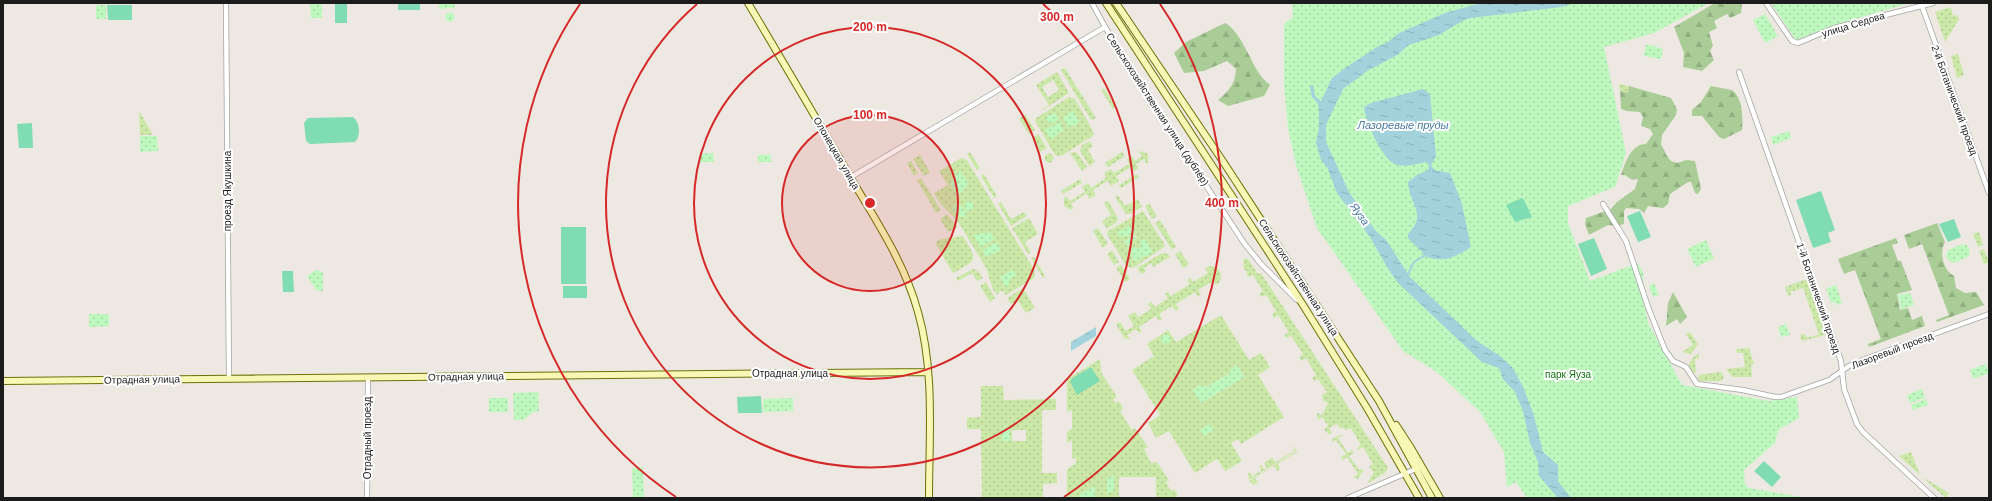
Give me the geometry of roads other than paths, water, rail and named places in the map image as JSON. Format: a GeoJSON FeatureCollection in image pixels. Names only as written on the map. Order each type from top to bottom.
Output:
{"type":"FeatureCollection","features":[{"type":"Feature","properties":{"kind":"street","name":"проезд Якушкина"},"geometry":{"type":"LineString","coordinates":[[226,3],[229,379]]}},
{"type":"Feature","properties":{"kind":"street","name":"Олонецкая улица"},"geometry":{"type":"LineString","coordinates":[[748,3],[851,177],[902,267],[911,288],[924,337],[928,372],[929,498]]}},
{"type":"Feature","properties":{"kind":"street","name":"Сельскохозяйственная улица (дублёр)"},"geometry":{"type":"LineString","coordinates":[[1092,3],[1105,27],[1244,243],[1261,264],[1303,305]]}},
{"type":"Feature","properties":{"kind":"street","name":"Сельскохозяйственная улица"},"geometry":{"type":"LineString","coordinates":[[1106,3],[1303,305],[1367,408],[1419,498]]}},
{"type":"Feature","properties":{"kind":"street","name":"Сельскохозяйственная улица"},"geometry":{"type":"LineString","coordinates":[[1116,3],[1212,144],[1379,401],[1419,468],[1432,498]]}},
{"type":"Feature","properties":{"kind":"street","name":"улица Седова"},"geometry":{"type":"LineString","coordinates":[[1766,3],[1792,41],[1798,43],[1834,28],[1933,3]]}},
{"type":"Feature","properties":{"kind":"street","name":"2-й Ботанический проезд"},"geometry":{"type":"LineString","coordinates":[[1922,6],[1989,193]]}},
{"type":"Feature","properties":{"kind":"street"},"geometry":{"type":"LineString","coordinates":[[851,177],[1105,27]]}},
{"type":"Feature","properties":{"kind":"street","name":"1-й Ботанический проезд"},"geometry":{"type":"LineString","coordinates":[[1739,72],[1842,361],[1844,389],[1858,424],[1863,432],[1934,498]]}},
{"type":"Feature","properties":{"kind":"street","name":"Лазоревый проезд"},"geometry":{"type":"LineString","coordinates":[[1603,204],[1626,241],[1654,325],[1665,350],[1672,361],[1686,367],[1697,384],[1743,390],[1776,397],[1807,389],[1829,380],[1849,366],[1868,358],[1989,314]]}},
{"type":"Feature","properties":{"kind":"street","name":"Отрадная улица"},"geometry":{"type":"LineString","coordinates":[[3,381],[928,372]]}},
{"type":"Feature","properties":{"kind":"street","name":"Отрадный проезд"},"geometry":{"type":"LineString","coordinates":[[368,377],[368,498]]}},
{"type":"Feature","properties":{"kind":"street"},"geometry":{"type":"LineString","coordinates":[[1348,498],[1419,468],[1440,498]]}},
{"type":"Feature","properties":{"kind":"water","name":"Яуза"},"geometry":{"type":"Polygon","coordinates":[[[1481,3],[1574,3],[1562,7],[1471,18],[1464,20],[1439,35],[1409,45],[1397,55],[1367,71],[1343,89],[1326,125],[1326,142],[1349,192],[1375,230],[1386,240],[1410,277],[1477,341],[1500,356],[1513,368],[1524,389],[1534,416],[1543,452],[1558,465],[1558,481],[1571,498],[1558,498],[1539,476],[1538,462],[1530,443],[1523,411],[1515,392],[1503,379],[1499,368],[1482,362],[1398,283],[1370,237],[1337,193],[1327,167],[1321,160],[1316,143],[1319,128],[1319,109],[1318,104],[1312,97],[1310,86],[1313,85],[1315,96],[1321,101],[1332,78],[1377,47],[1388,42],[1399,33],[1445,13],[1481,3]]]}},
{"type":"Feature","properties":{"kind":"water","name":"Лазоревые пруды"},"geometry":{"type":"Polygon","coordinates":[[[1423,89],[1430,94],[1436,156],[1431,165],[1434,170],[1450,173],[1462,204],[1471,247],[1454,257],[1443,259],[1424,256],[1408,238],[1408,234],[1417,221],[1417,215],[1408,182],[1417,175],[1428,170],[1429,166],[1426,162],[1403,166],[1390,161],[1375,138],[1367,121],[1364,107],[1371,103],[1423,89]]]}},
{"type":"Feature","properties":{"kind":"water"},"geometry":{"type":"Polygon","coordinates":[[[1096,327],[1096,336],[1071,351],[1071,342],[1096,327]]]}},
{"type":"Feature","properties":{"kind":"waterway"},"geometry":{"type":"LineString","coordinates":[[1407,276],[1414,262],[1424,256]]}},
{"type":"Feature","properties":{"kind":"park label","name":"парк Яуза"},"geometry":{"type":"Point","coordinates":[1568,374]}}]}
